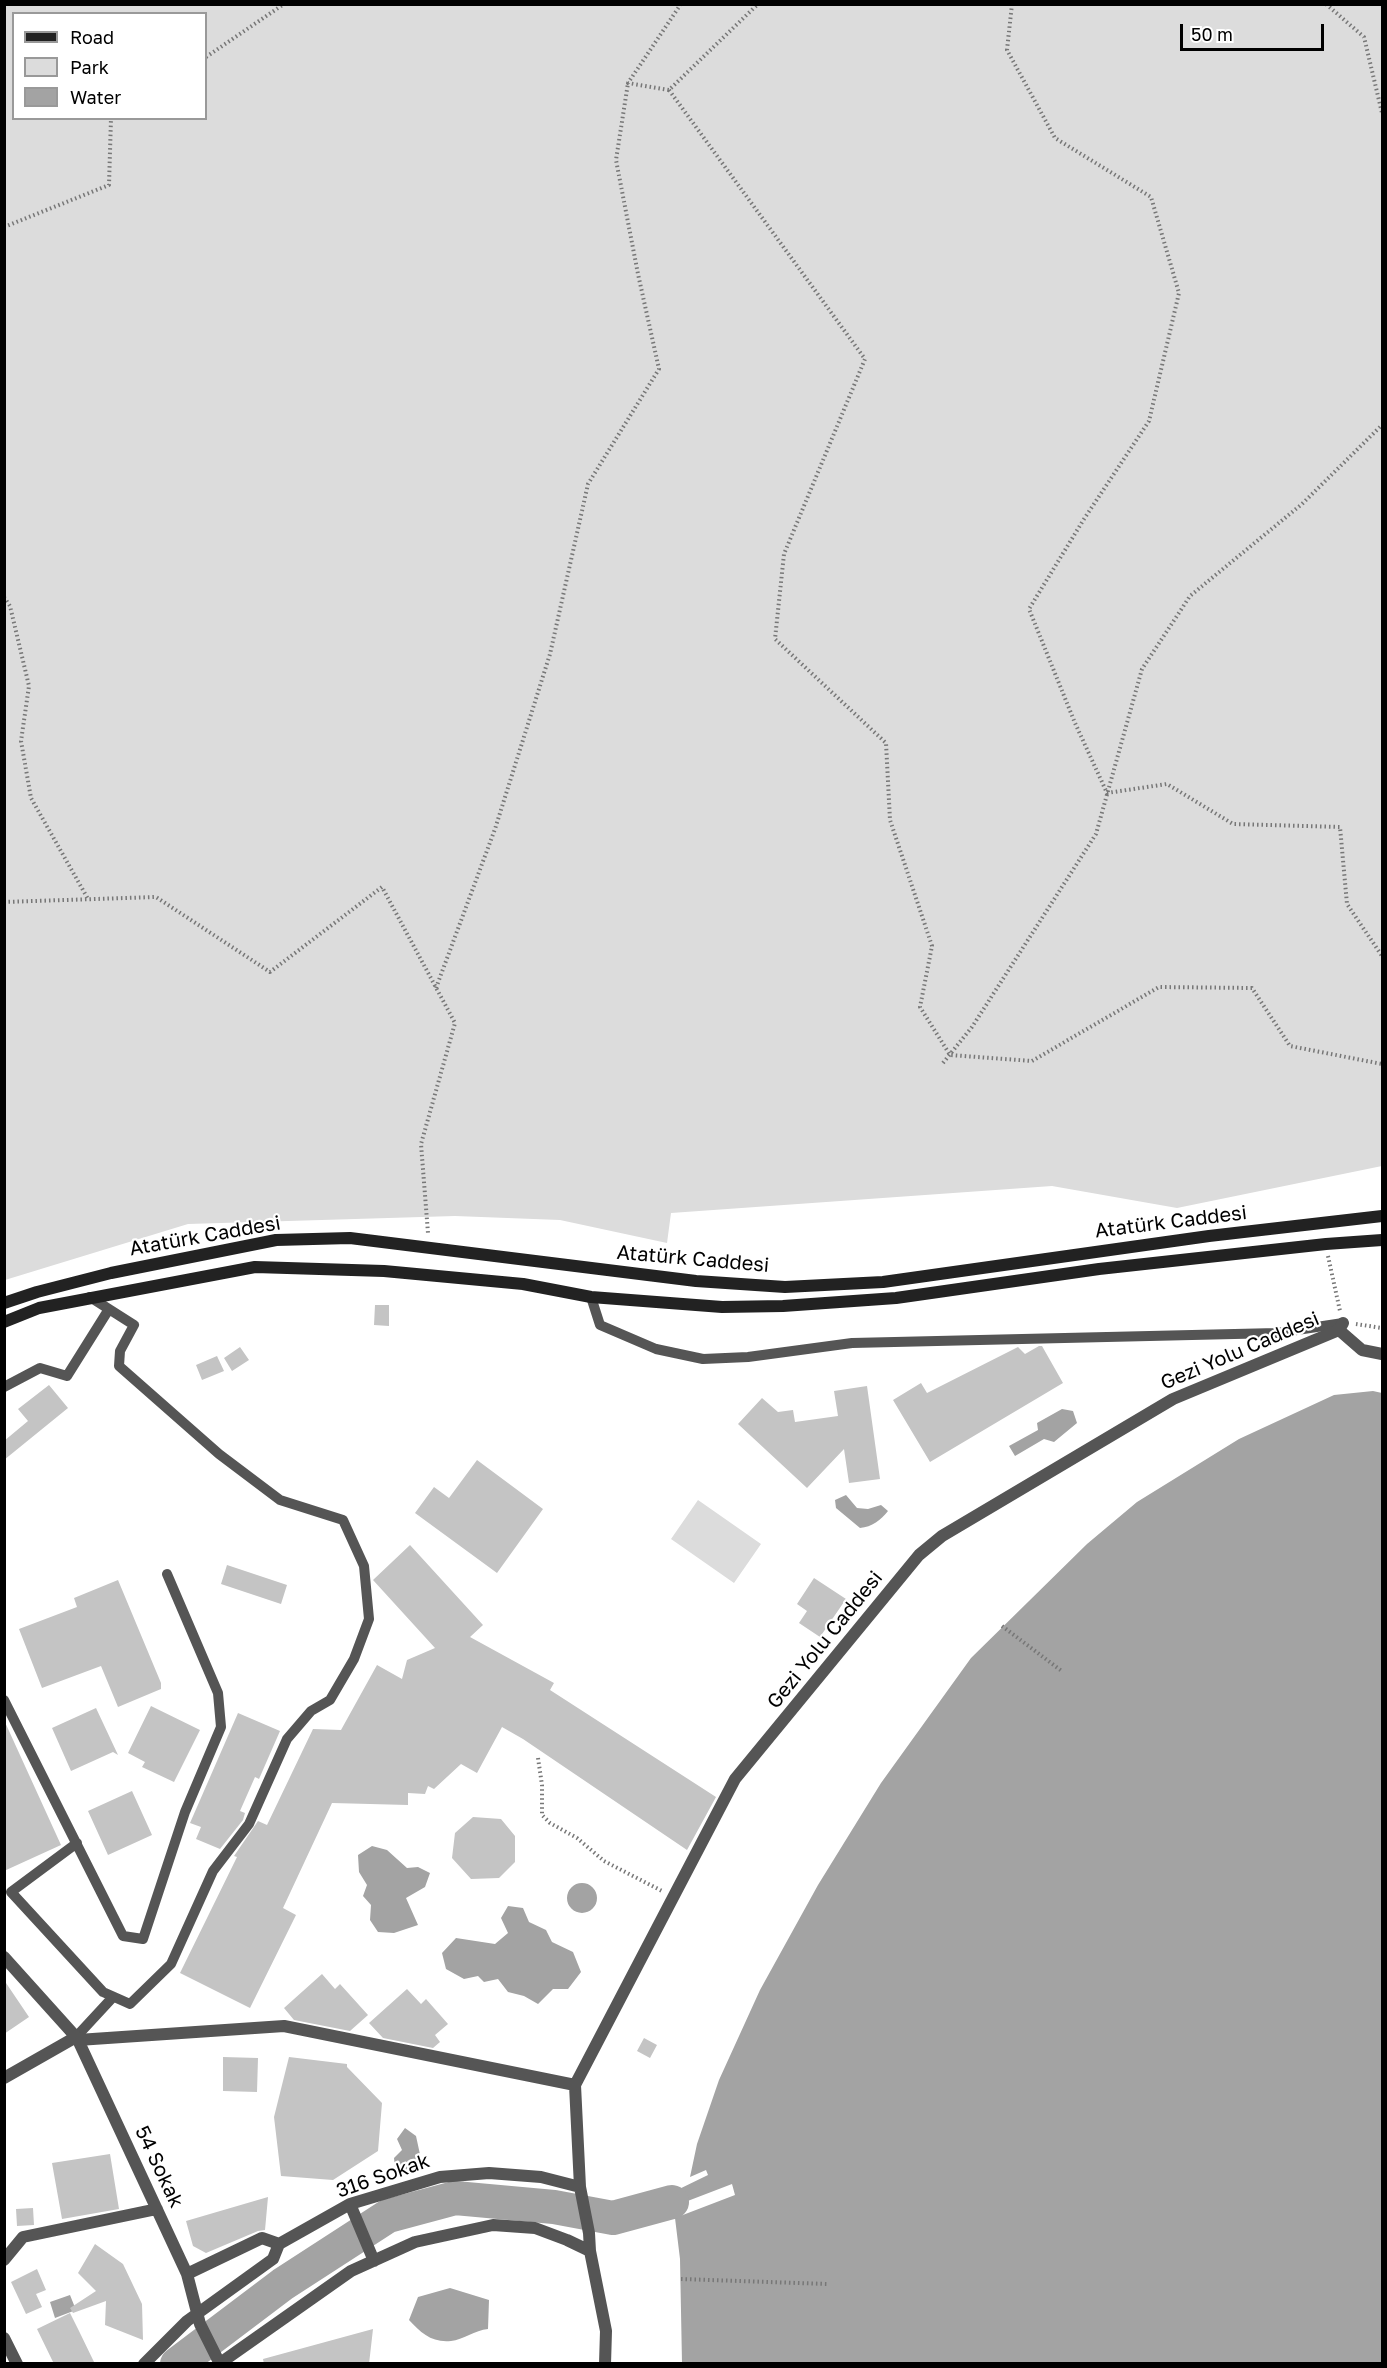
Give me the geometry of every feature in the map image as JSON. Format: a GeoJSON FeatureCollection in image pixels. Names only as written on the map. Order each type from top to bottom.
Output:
{"type":"FeatureCollection","features":[{"type":"Feature","properties":{"kind":"street","name":"Atatürk Caddesi"},"geometry":{"type":"LineString","coordinates":[[4,1304],[37,1292],[111,1273],[276,1240],[350,1238],[696,1281],[785,1287],[883,1282],[1198,1237],[1383,1216]]}},
{"type":"Feature","properties":{"kind":"street","name":"Atatürk Caddesi"},"geometry":{"type":"LineString","coordinates":[[4,1322],[39,1308],[255,1267],[384,1271],[523,1284],[591,1297],[722,1308],[896,1298],[1099,1269],[1326,1244],[1383,1240]]}},
{"type":"Feature","properties":{"kind":"street"},"geometry":{"type":"LineString","coordinates":[[1341,1326],[1362,1350],[1383,1354]]}},
{"type":"Feature","properties":{"kind":"street","name":"Gezi Yolu Caddesi"},"geometry":{"type":"LineString","coordinates":[[575,2085],[735,1779],[920,1555],[942,1536],[1173,1399],[1341,1326]]}},
{"type":"Feature","properties":{"kind":"street","name":"54 Sokak"},"geometry":{"type":"LineString","coordinates":[[4,1957],[77,2038],[187,2274],[199,2319],[212,2351],[220,2363]]}},
{"type":"Feature","properties":{"kind":"street"},"geometry":{"type":"LineString","coordinates":[[4,2078],[77,2038],[284,2026],[575,2085],[582,2192],[590,2251],[606,2331],[605,2364]]}},
{"type":"Feature","properties":{"kind":"street","name":"316 Sokak"},"geometry":{"type":"LineString","coordinates":[[144,2364],[273,2259],[279,2244],[352,2210],[440,2176],[489,2173],[541,2177],[582,2192]]}},
{"type":"Feature","properties":{"kind":"street"},"geometry":{"type":"LineString","coordinates":[[4,2260],[22,2236],[157,2209]]}},
{"type":"Feature","properties":{"kind":"street"},"geometry":{"type":"LineString","coordinates":[[352,2210],[374,2261]]}},
{"type":"Feature","properties":{"kind":"street"},"geometry":{"type":"LineString","coordinates":[[220,2363],[351,2271],[415,2242],[493,2225],[535,2228],[590,2251]]}},
{"type":"Feature","properties":{"kind":"street"},"geometry":{"type":"LineString","coordinates":[[187,2274],[262,2238],[279,2244]]}},
{"type":"Feature","properties":{"kind":"street"},"geometry":{"type":"LineString","coordinates":[[4,2338],[17,2364]]}},
{"type":"Feature","properties":{"kind":"lane"},"geometry":{"type":"LineString","coordinates":[[77,1843],[11,1892],[103,1992],[130,2004],[171,1964],[213,1871],[249,1824],[287,1739],[311,1711],[330,1700],[354,1659],[369,1619],[364,1566],[343,1520],[280,1500],[219,1454],[119,1366],[120,1352],[134,1325],[90,1297]]}},
{"type":"Feature","properties":{"kind":"lane"},"geometry":{"type":"LineString","coordinates":[[591,1297],[600,1325],[656,1349],[703,1359],[747,1357],[852,1343],[1276,1333],[1341,1326]]}},
{"type":"Feature","properties":{"kind":"lane"},"geometry":{"type":"LineString","coordinates":[[4,1387],[40,1368],[67,1376],[109,1309]]}},
{"type":"Feature","properties":{"kind":"lane"},"geometry":{"type":"LineString","coordinates":[[4,1700],[123,1936],[143,1939],[185,1812],[221,1727],[218,1693],[167,1574]]}},
{"type":"Feature","properties":{"kind":"lane"},"geometry":{"type":"LineString","coordinates":[[77,2038],[113,1997]]}},
{"type":"Feature","properties":{"kind":"path"},"geometry":{"type":"LineString","coordinates":[[207,56],[284,4]]}},
{"type":"Feature","properties":{"kind":"path"},"geometry":{"type":"LineString","coordinates":[[436,988],[495,828],[550,654],[588,484],[659,369],[616,160],[628,83],[681,4]]}},
{"type":"Feature","properties":{"kind":"path"},"geometry":{"type":"LineString","coordinates":[[669,90],[758,4]]}},
{"type":"Feature","properties":{"kind":"path"},"geometry":{"type":"LineString","coordinates":[[1012,4],[1007,50],[1055,138],[1151,197],[1179,293],[1149,421],[1084,519],[1029,609],[1075,723],[1107,794]]}},
{"type":"Feature","properties":{"kind":"path"},"geometry":{"type":"LineString","coordinates":[[1326,4],[1364,37],[1383,113]]}},
{"type":"Feature","properties":{"kind":"path"},"geometry":{"type":"LineString","coordinates":[[628,83],[669,90],[865,359],[784,554],[775,639],[886,743],[890,820],[932,946],[920,1007],[950,1054]]}},
{"type":"Feature","properties":{"kind":"path"},"geometry":{"type":"LineString","coordinates":[[4,227],[109,185],[111,120]]}},
{"type":"Feature","properties":{"kind":"path"},"geometry":{"type":"LineString","coordinates":[[943,1063],[972,1027],[1096,834],[1142,669],[1190,596],[1302,504],[1383,425]]}},
{"type":"Feature","properties":{"kind":"path"},"geometry":{"type":"LineString","coordinates":[[4,597],[10,606],[29,686],[21,741],[31,798],[88,899]]}},
{"type":"Feature","properties":{"kind":"path"},"geometry":{"type":"LineString","coordinates":[[1107,794],[1167,784],[1233,825],[1340,827],[1347,904],[1383,956]]}},
{"type":"Feature","properties":{"kind":"path"},"geometry":{"type":"LineString","coordinates":[[4,902],[156,897],[270,972],[382,887],[455,1023],[422,1143],[429,1249]]}},
{"type":"Feature","properties":{"kind":"path"},"geometry":{"type":"LineString","coordinates":[[950,1054],[1032,1061],[1159,987],[1252,988],[1290,1046],[1383,1064]]}},
{"type":"Feature","properties":{"kind":"path"},"geometry":{"type":"LineString","coordinates":[[1326,1244],[1341,1326],[1383,1328]]}},
{"type":"Feature","properties":{"kind":"path"},"geometry":{"type":"LineString","coordinates":[[1002,1626],[1063,1672]]}},
{"type":"Feature","properties":{"kind":"path"},"geometry":{"type":"LineString","coordinates":[[538,1758],[542,1785],[542,1815],[550,1823],[577,1838],[604,1861],[673,1897]]}},
{"type":"Feature","properties":{"kind":"path"},"geometry":{"type":"LineString","coordinates":[[681,2279],[827,2284]]}},
{"type":"Feature","properties":{"kind":"green space"},"geometry":{"type":"Polygon","coordinates":[[[5,4],[1382,5],[1382,1166],[1177,1208],[1052,1186],[671,1213],[667,1243],[560,1220],[455,1216],[188,1224],[5,1280],[5,4]]]}},
{"type":"Feature","properties":{"kind":"green space"},"geometry":{"type":"Polygon","coordinates":[[[698,1500],[761,1544],[734,1583],[671,1539],[698,1500]]]}},
{"type":"Feature","properties":{"kind":"water"},"geometry":{"type":"Polygon","coordinates":[[[1373,1391],[1382,1393],[1382,2363],[682,2363],[680,2259],[675,2218],[735,2195],[732,2184],[672,2207],[671,2193],[708,2175],[706,2170],[690,2177],[697,2144],[719,2080],[760,1990],[818,1885],[881,1783],[971,1658],[1087,1544],[1137,1502],[1239,1439],[1334,1395],[1373,1391]]]}},
{"type":"Feature","properties":{"kind":"water"},"geometry":{"type":"Polygon","coordinates":[[[1062,1409],[1073,1411],[1077,1423],[1054,1442],[1044,1439],[1015,1456],[1009,1446],[1038,1430],[1037,1423],[1062,1409]]]}},
{"type":"Feature","properties":{"kind":"water"},"geometry":{"type":"Polygon","coordinates":[[[846,1495],[857,1508],[868,1509],[881,1505],[888,1511],[876,1523],[860,1528],[836,1508],[835,1500],[846,1495]]]}},
{"type":"Feature","properties":{"kind":"water"},"geometry":{"type":"Polygon","coordinates":[[[372,1846],[387,1850],[407,1868],[418,1867],[430,1873],[425,1887],[406,1898],[418,1925],[394,1933],[378,1932],[370,1920],[371,1905],[363,1896],[367,1885],[359,1872],[358,1855],[372,1846]]]}},
{"type":"Feature","properties":{"kind":"water"},"geometry":{"type":"Polygon","coordinates":[[[582,1883],[592,1888],[597,1898],[592,1908],[582,1913],[572,1908],[567,1898],[572,1888],[582,1883]]]}},
{"type":"Feature","properties":{"kind":"water"},"geometry":{"type":"Polygon","coordinates":[[[508,1906],[523,1908],[529,1922],[546,1930],[552,1942],[573,1952],[581,1972],[568,1989],[553,1989],[538,2004],[524,1996],[508,1992],[498,1979],[484,1982],[478,1976],[464,1979],[446,1969],[442,1953],[456,1938],[495,1944],[508,1933],[501,1918],[508,1906]]]}},
{"type":"Feature","properties":{"kind":"water"},"geometry":{"type":"Polygon","coordinates":[[[405,2128],[416,2136],[421,2159],[418,2170],[405,2174],[395,2168],[394,2158],[402,2150],[397,2139],[405,2128]]]}},
{"type":"Feature","properties":{"kind":"water"},"geometry":{"type":"Polygon","coordinates":[[[450,2288],[489,2300],[488,2329],[456,2340],[444,2341],[427,2336],[409,2320],[418,2297],[450,2288]]]}},
{"type":"Feature","properties":{"kind":"water"},"geometry":{"type":"Polygon","coordinates":[[[70,2295],[76,2310],[55,2318],[50,2302],[70,2295]]]}},
{"type":"Feature","properties":{"kind":"building"},"geometry":{"type":"Polygon","coordinates":[[[375,1305],[389,1305],[389,1326],[374,1325],[375,1305]]]}},
{"type":"Feature","properties":{"kind":"building"},"geometry":{"type":"Polygon","coordinates":[[[1042,1346],[1063,1383],[930,1462],[893,1400],[921,1383],[927,1393],[1018,1347],[1025,1354],[1042,1346]]]}},
{"type":"Feature","properties":{"kind":"building"},"geometry":{"type":"Polygon","coordinates":[[[240,1347],[249,1360],[232,1371],[224,1358],[240,1347]]]}},
{"type":"Feature","properties":{"kind":"building"},"geometry":{"type":"Polygon","coordinates":[[[217,1356],[224,1371],[202,1380],[196,1365],[217,1356]]]}},
{"type":"Feature","properties":{"kind":"building"},"geometry":{"type":"Polygon","coordinates":[[[49,1385],[68,1408],[4,1460],[4,1441],[28,1421],[18,1409],[49,1385]]]}},
{"type":"Feature","properties":{"kind":"building"},"geometry":{"type":"Polygon","coordinates":[[[867,1386],[880,1479],[849,1483],[844,1449],[807,1488],[738,1424],[762,1398],[778,1412],[793,1410],[795,1422],[838,1416],[834,1391],[867,1386]]]}},
{"type":"Feature","properties":{"kind":"building"},"geometry":{"type":"Polygon","coordinates":[[[477,1460],[543,1509],[497,1573],[415,1513],[434,1487],[449,1498],[477,1460]]]}},
{"type":"Feature","properties":{"kind":"building"},"geometry":{"type":"Polygon","coordinates":[[[410,1545],[483,1625],[470,1637],[554,1683],[550,1690],[716,1797],[687,1850],[502,1727],[477,1773],[461,1764],[434,1789],[428,1786],[425,1794],[408,1793],[408,1805],[332,1803],[283,1908],[296,1915],[250,2008],[180,1973],[237,1857],[234,1856],[258,1821],[267,1825],[313,1729],[341,1730],[377,1665],[402,1679],[407,1660],[435,1648],[373,1580],[410,1545]]]}},
{"type":"Feature","properties":{"kind":"building"},"geometry":{"type":"Polygon","coordinates":[[[227,1565],[287,1585],[281,1604],[221,1584],[227,1565]]]}},
{"type":"Feature","properties":{"kind":"building"},"geometry":{"type":"Polygon","coordinates":[[[814,1578],[846,1599],[820,1637],[799,1623],[807,1611],[797,1604],[814,1578]]]}},
{"type":"Feature","properties":{"kind":"building"},"geometry":{"type":"Polygon","coordinates":[[[118,1580],[161,1683],[161,1689],[118,1707],[101,1666],[42,1688],[19,1629],[77,1607],[74,1598],[118,1580]]]}},
{"type":"Feature","properties":{"kind":"building"},"geometry":{"type":"Polygon","coordinates":[[[151,1706],[200,1730],[174,1782],[142,1767],[145,1762],[128,1753],[151,1706]]]}},
{"type":"Feature","properties":{"kind":"building"},"geometry":{"type":"Polygon","coordinates":[[[96,1708],[118,1755],[113,1752],[71,1771],[52,1728],[96,1708]]]}},
{"type":"Feature","properties":{"kind":"building"},"geometry":{"type":"Polygon","coordinates":[[[238,1713],[280,1731],[259,1779],[255,1777],[240,1811],[245,1813],[243,1820],[220,1849],[196,1839],[201,1827],[190,1823],[238,1713]]]}},
{"type":"Feature","properties":{"kind":"building"},"geometry":{"type":"Polygon","coordinates":[[[4,1720],[61,1845],[4,1871],[4,1720]]]}},
{"type":"Feature","properties":{"kind":"building"},"geometry":{"type":"Polygon","coordinates":[[[132,1791],[152,1835],[108,1855],[88,1811],[132,1791]]]}},
{"type":"Feature","properties":{"kind":"building"},"geometry":{"type":"Polygon","coordinates":[[[473,1817],[501,1819],[515,1836],[515,1862],[499,1878],[471,1879],[452,1858],[455,1833],[473,1817]]]}},
{"type":"Feature","properties":{"kind":"building"},"geometry":{"type":"Polygon","coordinates":[[[322,1974],[335,1989],[340,1984],[368,2015],[350,2031],[294,2020],[284,2008],[322,1974]]]}},
{"type":"Feature","properties":{"kind":"building"},"geometry":{"type":"Polygon","coordinates":[[[4,1980],[29,2017],[4,2034],[4,1980]]]}},
{"type":"Feature","properties":{"kind":"building"},"geometry":{"type":"Polygon","coordinates":[[[407,1989],[421,2004],[426,1999],[448,2024],[435,2035],[440,2042],[433,2048],[383,2038],[369,2023],[407,1989]]]}},
{"type":"Feature","properties":{"kind":"building"},"geometry":{"type":"Polygon","coordinates":[[[644,2038],[657,2045],[650,2058],[637,2051],[644,2038]]]}},
{"type":"Feature","properties":{"kind":"building"},"geometry":{"type":"Polygon","coordinates":[[[223,2057],[258,2058],[257,2092],[223,2091],[223,2057]]]}},
{"type":"Feature","properties":{"kind":"building"},"geometry":{"type":"Polygon","coordinates":[[[289,2057],[347,2064],[347,2067],[382,2103],[378,2151],[333,2180],[281,2176],[274,2117],[289,2057]]]}},
{"type":"Feature","properties":{"kind":"building"},"geometry":{"type":"Polygon","coordinates":[[[110,2154],[119,2209],[62,2219],[52,2163],[110,2154]]]}},
{"type":"Feature","properties":{"kind":"building"},"geometry":{"type":"Polygon","coordinates":[[[268,2197],[265,2230],[206,2253],[193,2246],[186,2221],[268,2197]]]}},
{"type":"Feature","properties":{"kind":"building"},"geometry":{"type":"Polygon","coordinates":[[[33,2208],[34,2225],[17,2226],[16,2209],[33,2208]]]}},
{"type":"Feature","properties":{"kind":"building"},"geometry":{"type":"Polygon","coordinates":[[[95,2244],[123,2264],[142,2304],[143,2340],[105,2325],[106,2301],[73,2313],[70,2308],[96,2291],[78,2273],[95,2244]]]}},
{"type":"Feature","properties":{"kind":"building"},"geometry":{"type":"Polygon","coordinates":[[[37,2269],[46,2290],[36,2294],[42,2307],[26,2314],[11,2282],[37,2269]]]}},
{"type":"Feature","properties":{"kind":"building"},"geometry":{"type":"Polygon","coordinates":[[[70,2313],[95,2364],[54,2364],[37,2329],[70,2313]]]}},
{"type":"Feature","properties":{"kind":"building"},"geometry":{"type":"Polygon","coordinates":[[[373,2329],[369,2364],[264,2364],[263,2359],[373,2329]]]}},
{"type":"Feature","properties":{"kind":"waterway"},"geometry":{"type":"LineString","coordinates":[[177,2364],[283,2284],[388,2216],[455,2198],[554,2207],[613,2218],[672,2202]]}}]}
